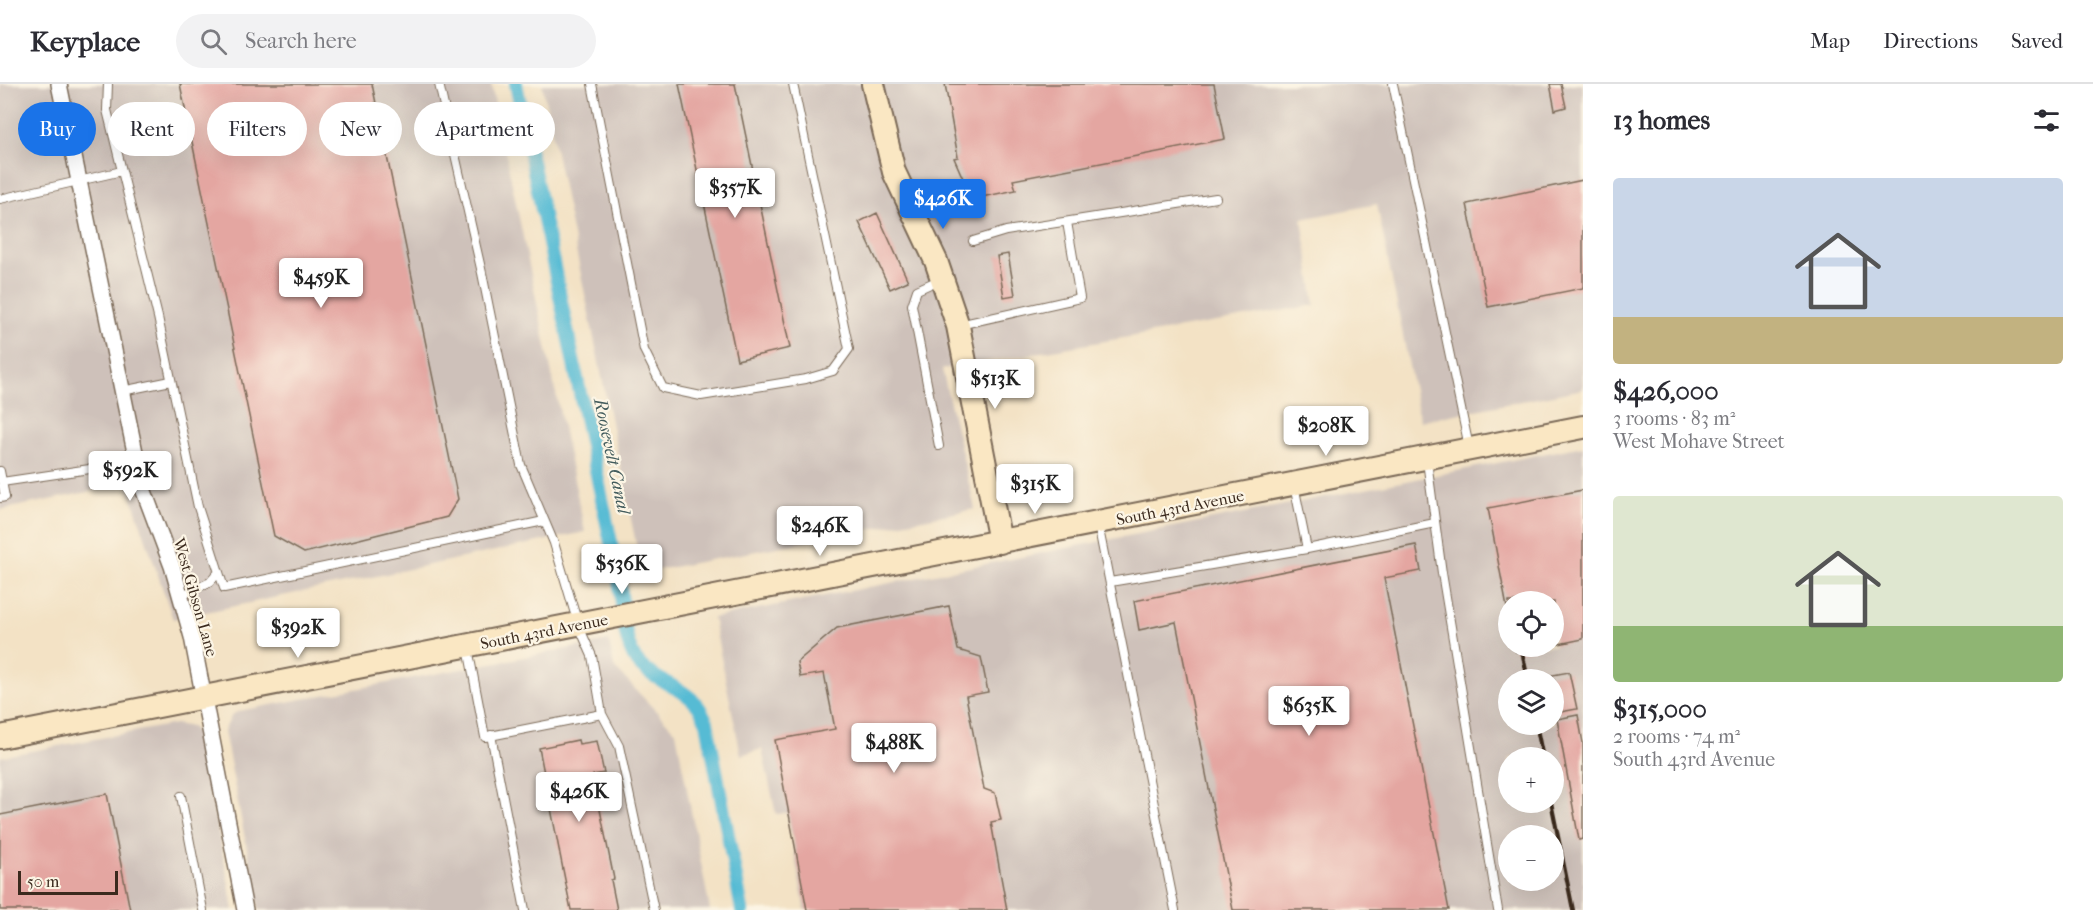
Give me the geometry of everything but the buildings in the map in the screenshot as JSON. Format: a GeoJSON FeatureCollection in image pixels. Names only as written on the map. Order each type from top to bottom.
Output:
{"type":"FeatureCollection","features":[{"type":"Feature","properties":{"kind":"main road"},"geometry":{"type":"LineString","coordinates":[[873,84],[894,172],[942,278],[958,326],[1000,543]]}},
{"type":"Feature","properties":{"kind":"main road","name":"South 43rd Avenue"},"geometry":{"type":"LineString","coordinates":[[0,737],[1583,427]]}},
{"type":"Feature","properties":{"kind":"street","name":"West Gibson Lane"},"geometry":{"type":"LineString","coordinates":[[59,84],[142,486],[180,596],[204,698],[246,910]]}},
{"type":"Feature","properties":{"kind":"lane"},"geometry":{"type":"LineString","coordinates":[[108,84],[107,110],[171,381],[198,507],[224,588],[544,521]]}},
{"type":"Feature","properties":{"kind":"lane"},"geometry":{"type":"LineString","coordinates":[[439,84],[482,273],[521,465],[544,521],[578,624],[592,656],[602,714],[619,746],[654,910]]}},
{"type":"Feature","properties":{"kind":"lane"},"geometry":{"type":"LineString","coordinates":[[592,84],[644,350],[663,388],[701,396],[806,379],[833,370],[849,349],[793,84]]}},
{"type":"Feature","properties":{"kind":"lane"},"geometry":{"type":"LineString","coordinates":[[1393,84],[1469,449]]}},
{"type":"Feature","properties":{"kind":"lane"},"geometry":{"type":"LineString","coordinates":[[0,199],[80,183],[122,171]]}},
{"type":"Feature","properties":{"kind":"lane"},"geometry":{"type":"LineString","coordinates":[[973,242],[1006,231],[1216,198]]}},
{"type":"Feature","properties":{"kind":"lane"},"geometry":{"type":"LineString","coordinates":[[958,326],[1080,298],[1067,222]]}},
{"type":"Feature","properties":{"kind":"lane"},"geometry":{"type":"LineString","coordinates":[[939,446],[912,305],[917,290],[942,278]]}},
{"type":"Feature","properties":{"kind":"lane"},"geometry":{"type":"LineString","coordinates":[[122,391],[171,381]]}},
{"type":"Feature","properties":{"kind":"lane"},"geometry":{"type":"LineString","coordinates":[[1426,458],[1498,910]]}},
{"type":"Feature","properties":{"kind":"lane"},"geometry":{"type":"LineString","coordinates":[[2,482],[137,462]]}},
{"type":"Feature","properties":{"kind":"lane"},"geometry":{"type":"LineString","coordinates":[[0,471],[5,497],[0,498]]}},
{"type":"Feature","properties":{"kind":"lane"},"geometry":{"type":"LineString","coordinates":[[1294,484],[1307,549]]}},
{"type":"Feature","properties":{"kind":"lane"},"geometry":{"type":"LineString","coordinates":[[1098,523],[1175,910]]}},
{"type":"Feature","properties":{"kind":"lane"},"geometry":{"type":"LineString","coordinates":[[1110,582],[1307,549],[1435,523]]}},
{"type":"Feature","properties":{"kind":"lane"},"geometry":{"type":"LineString","coordinates":[[180,596],[210,582],[218,573]]}},
{"type":"Feature","properties":{"kind":"lane"},"geometry":{"type":"LineString","coordinates":[[468,646],[485,736],[602,714]]}},
{"type":"Feature","properties":{"kind":"lane"},"geometry":{"type":"LineString","coordinates":[[491,735],[525,910]]}},
{"type":"Feature","properties":{"kind":"lane"},"geometry":{"type":"LineString","coordinates":[[181,796],[203,910]]}},
{"type":"Feature","properties":{"kind":"shaded area"},"geometry":{"type":"Polygon","coordinates":[[[0,84],[491,84],[495,102],[414,102],[414,156],[506,156],[585,532],[173,619],[127,484],[0,510],[0,84]]]}},
{"type":"Feature","properties":{"kind":"shaded area"},"geometry":{"type":"Polygon","coordinates":[[[542,84],[1583,84],[1583,389],[1420,421],[1377,204],[1302,219],[1315,305],[942,369],[975,509],[642,573],[555,148],[555,102],[546,102],[542,84]]]}},
{"type":"Feature","properties":{"kind":"shaded area"},"geometry":{"type":"Polygon","coordinates":[[[1583,446],[1583,910],[805,910],[787,813],[776,814],[762,749],[741,755],[713,618],[1583,446]]]}},
{"type":"Feature","properties":{"kind":"shaded area"},"geometry":{"type":"Polygon","coordinates":[[[609,641],[614,667],[676,732],[710,910],[259,910],[224,731],[232,715],[239,711],[609,641]]]}},
{"type":"Feature","properties":{"kind":"shaded area"},"geometry":{"type":"Polygon","coordinates":[[[175,724],[192,727],[199,735],[234,910],[0,910],[0,757],[175,724]]]}},
{"type":"Feature","properties":{"kind":"waterway","name":"Roosevelt Canal"},"geometry":{"type":"LineString","coordinates":[[516,84],[620,586],[627,639],[639,663],[655,676],[683,692],[699,708],[707,722],[742,910]]}},
{"type":"Feature","properties":{"kind":"railway"},"geometry":{"type":"LineString","coordinates":[[1523,657],[1526,669]]}},
{"type":"Feature","properties":{"kind":"railway"},"geometry":{"type":"LineString","coordinates":[[1538,735],[1541,747]]}},
{"type":"Feature","properties":{"kind":"railway"},"geometry":{"type":"LineString","coordinates":[[1553,813],[1573,910]]}}]}
